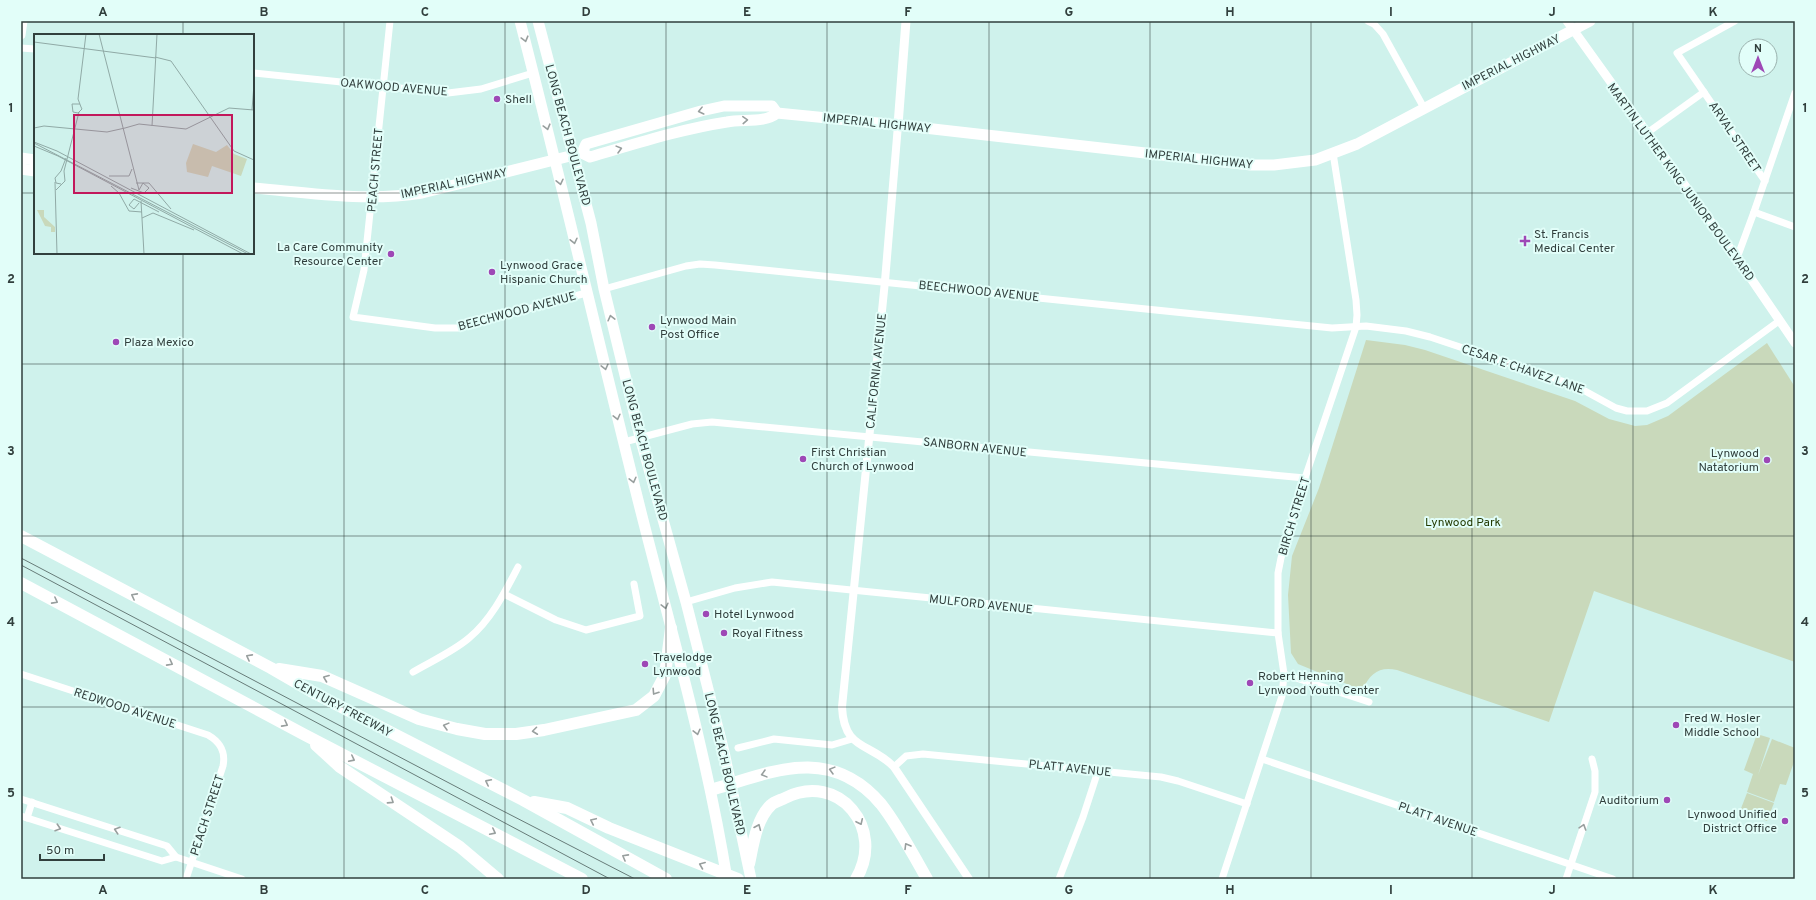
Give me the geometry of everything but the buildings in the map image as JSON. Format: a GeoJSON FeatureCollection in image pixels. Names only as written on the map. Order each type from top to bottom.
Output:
{"type":"FeatureCollection","features":[{"type":"Feature","properties":{"kind":"highway","name":"CENTURY FREEWAY"},"geometry":{"type":"LineString","coordinates":[[21,536],[271,668],[336,705],[523,800],[662,877]]}},
{"type":"Feature","properties":{"kind":"highway"},"geometry":{"type":"LineString","coordinates":[[21,583],[305,735],[582,879]]}},
{"type":"Feature","properties":{"kind":"highway"},"geometry":{"type":"LineString","coordinates":[[271,668],[322,676],[419,719],[457,729],[485,734],[516,734],[544,730],[636,710],[654,696],[665,675],[671,628]]}},
{"type":"Feature","properties":{"kind":"highway"},"geometry":{"type":"LineString","coordinates":[[305,735],[340,767],[460,847],[498,879]]}},
{"type":"Feature","properties":{"kind":"highway"},"geometry":{"type":"LineString","coordinates":[[710,790],[798,767],[819,767],[841,773],[864,786],[882,805],[927,879]]}},
{"type":"Feature","properties":{"kind":"highway"},"geometry":{"type":"LineString","coordinates":[[749,864],[757,826],[771,805],[796,793],[822,792],[837,797],[854,811],[861,825],[867,843],[863,867],[856,879]]}},
{"type":"Feature","properties":{"kind":"highway"},"geometry":{"type":"LineString","coordinates":[[523,800],[567,808],[642,841],[738,879]]}},
{"type":"Feature","properties":{"kind":"main road"},"geometry":{"type":"LineString","coordinates":[[21,35],[23,21]]}},
{"type":"Feature","properties":{"kind":"main road","name":"LONG BEACH BOULEVARD"},"geometry":{"type":"LineString","coordinates":[[520,21],[556,160],[586,293],[671,628],[710,790],[727,879]]}},
{"type":"Feature","properties":{"kind":"main road","name":"LONG BEACH BOULEVARD"},"geometry":{"type":"LineString","coordinates":[[538,21],[578,154],[604,288],[640,438],[686,602],[731,784],[751,879]]}},
{"type":"Feature","properties":{"kind":"main road","name":"CALIFORNIA AVENUE"},"geometry":{"type":"LineString","coordinates":[[898,125],[906,21]]}},
{"type":"Feature","properties":{"kind":"main road","name":"IMPERIAL HIGHWAY"},"geometry":{"type":"LineString","coordinates":[[578,154],[586,144],[701,111],[724,106],[772,106],[777,113],[898,125],[1251,165],[1295,163],[1315,160],[1357,144],[1570,26],[1590,21]]}},
{"type":"Feature","properties":{"kind":"main road","name":"MARTIN LUTHER KING JUNIOR BOULEVARD"},"geometry":{"type":"LineString","coordinates":[[1570,26],[1737,258],[1795,343]]}},
{"type":"Feature","properties":{"kind":"main road","name":"IMPERIAL HIGHWAY"},"geometry":{"type":"LineString","coordinates":[[254,188],[372,198],[422,193],[578,154],[590,157],[716,124],[738,120],[771,119],[777,113]]}},
{"type":"Feature","properties":{"kind":"main road"},"geometry":{"type":"LineString","coordinates":[[21,158],[34,160]]}},
{"type":"Feature","properties":{"kind":"main road"},"geometry":{"type":"LineString","coordinates":[[21,169],[34,171]]}},
{"type":"Feature","properties":{"kind":"street","name":"PEACH STREET"},"geometry":{"type":"LineString","coordinates":[[353,318],[364,270],[390,21]]}},
{"type":"Feature","properties":{"kind":"street"},"geometry":{"type":"LineString","coordinates":[[1368,21],[1374,24],[1383,34],[1424,108]]}},
{"type":"Feature","properties":{"kind":"street"},"geometry":{"type":"LineString","coordinates":[[1704,92],[1677,53],[1734,21]]}},
{"type":"Feature","properties":{"kind":"street"},"geometry":{"type":"LineString","coordinates":[[21,48],[34,50]]}},
{"type":"Feature","properties":{"kind":"street","name":"OAKWOOD AVENUE"},"geometry":{"type":"LineString","coordinates":[[254,73],[448,94],[481,89],[533,73]]}},
{"type":"Feature","properties":{"kind":"street","name":"ARVAL STREET"},"geometry":{"type":"LineString","coordinates":[[1646,133],[1704,92],[1765,182]]}},
{"type":"Feature","properties":{"kind":"street"},"geometry":{"type":"LineString","coordinates":[[1737,258],[1765,182],[1795,93]]}},
{"type":"Feature","properties":{"kind":"street","name":"CALIFORNIA AVENUE"},"geometry":{"type":"LineString","coordinates":[[852,739],[842,719],[842,707],[885,282],[898,125]]}},
{"type":"Feature","properties":{"kind":"street","name":"BIRCH STREET"},"geometry":{"type":"LineString","coordinates":[[1222,879],[1282,696],[1284,674],[1278,633],[1280,558],[1305,478],[1356,327],[1356,307],[1333,153]]}},
{"type":"Feature","properties":{"kind":"street"},"geometry":{"type":"LineString","coordinates":[[1754,212],[1795,227]]}},
{"type":"Feature","properties":{"kind":"street","name":"BEECHWOOD AVENUE"},"geometry":{"type":"LineString","coordinates":[[604,288],[700,264],[1332,328],[1356,327]]}},
{"type":"Feature","properties":{"kind":"street","name":"BEECHWOOD AVENUE"},"geometry":{"type":"LineString","coordinates":[[353,318],[435,328],[458,328],[586,293]]}},
{"type":"Feature","properties":{"kind":"street","name":"CESAR E CHAVEZ LANE"},"geometry":{"type":"LineString","coordinates":[[1356,327],[1366,326],[1400,330],[1430,337],[1559,380],[1585,390],[1616,408],[1637,412],[1647,411],[1668,403],[1779,321]]}},
{"type":"Feature","properties":{"kind":"street","name":"SANBORN AVENUE"},"geometry":{"type":"LineString","coordinates":[[624,442],[692,424],[712,422],[1305,478]]}},
{"type":"Feature","properties":{"kind":"street"},"geometry":{"type":"LineString","coordinates":[[413,672],[469,638],[504,594],[518,567]]}},
{"type":"Feature","properties":{"kind":"street","name":"MULFORD AVENUE"},"geometry":{"type":"LineString","coordinates":[[686,602],[735,588],[772,582],[1278,633]]}},
{"type":"Feature","properties":{"kind":"street"},"geometry":{"type":"LineString","coordinates":[[504,594],[556,620],[586,630],[640,616],[634,584]]}},
{"type":"Feature","properties":{"kind":"street","name":"REDWOOD AVENUE"},"geometry":{"type":"LineString","coordinates":[[21,674],[208,735],[217,741],[223,751]]}},
{"type":"Feature","properties":{"kind":"street"},"geometry":{"type":"LineString","coordinates":[[1284,674],[1369,702]]}},
{"type":"Feature","properties":{"kind":"street"},"geometry":{"type":"LineString","coordinates":[[738,748],[774,739],[832,745],[852,739],[882,757],[894,767],[969,879]]}},
{"type":"Feature","properties":{"kind":"street","name":"PEACH STREET"},"geometry":{"type":"LineString","coordinates":[[186,879],[223,766],[223,751]]}},
{"type":"Feature","properties":{"kind":"street","name":"PLATT AVENUE"},"geometry":{"type":"LineString","coordinates":[[894,767],[906,756],[923,754],[1098,771],[1170,779],[1247,804]]}},
{"type":"Feature","properties":{"kind":"street","name":"PLATT AVENUE"},"geometry":{"type":"LineString","coordinates":[[1262,759],[1613,879]]}},
{"type":"Feature","properties":{"kind":"street"},"geometry":{"type":"LineString","coordinates":[[1566,879],[1595,792],[1595,771],[1592,759]]}},
{"type":"Feature","properties":{"kind":"street"},"geometry":{"type":"LineString","coordinates":[[1059,879],[1083,817],[1098,771]]}},
{"type":"Feature","properties":{"kind":"street"},"geometry":{"type":"LineString","coordinates":[[21,799],[167,846],[176,857],[242,879]]}},
{"type":"Feature","properties":{"kind":"street"},"geometry":{"type":"LineString","coordinates":[[32,802],[24,817],[162,862],[176,857]]}},
{"type":"Feature","properties":{"kind":"green space","name":"Lynwood Park"},"geometry":{"type":"Polygon","coordinates":[[[1366,340],[1405,345],[1425,350],[1575,401],[1609,419],[1635,426],[1647,425],[1668,416],[1767,343],[1795,387],[1795,662],[1594,591],[1549,722],[1397,670],[1386,669],[1376,672],[1372,675],[1363,689],[1359,689],[1298,664],[1291,653],[1288,595],[1292,556],[1319,488],[1366,340]]]}},
{"type":"Feature","properties":{"kind":"green space"},"geometry":{"type":"Polygon","coordinates":[[[1757,734],[1770,738],[1758,775],[1772,739],[1795,748],[1795,759],[1786,785],[1780,784],[1774,802],[1747,792],[1753,774],[1744,770],[1757,734]]]}},
{"type":"Feature","properties":{"kind":"green space"},"geometry":{"type":"Polygon","coordinates":[[[1747,793],[1774,803],[1767,821],[1740,811],[1747,793]]]}},
{"type":"Feature","properties":{"kind":"tram line"},"geometry":{"type":"LineString","coordinates":[[21,558],[635,879]]}},
{"type":"Feature","properties":{"kind":"tram line"},"geometry":{"type":"LineString","coordinates":[[21,565],[610,879]]}},
{"type":"Feature","properties":{"kind":"place","name":"Shell"},"geometry":{"type":"Point","coordinates":[497,99]}},
{"type":"Feature","properties":{"kind":"place","name":"St. Francis Medical Center"},"geometry":{"type":"Point","coordinates":[1525,241]}},
{"type":"Feature","properties":{"kind":"place","name":"La Care Community Resource Center"},"geometry":{"type":"Point","coordinates":[391,254]}},
{"type":"Feature","properties":{"kind":"place","name":"Lynwood Grace Hispanic Church"},"geometry":{"type":"Point","coordinates":[492,272]}},
{"type":"Feature","properties":{"kind":"place","name":"Lynwood Main Post Office"},"geometry":{"type":"Point","coordinates":[652,327]}},
{"type":"Feature","properties":{"kind":"place","name":"Plaza Mexico"},"geometry":{"type":"Point","coordinates":[116,342]}},
{"type":"Feature","properties":{"kind":"place","name":"First Christian Church of Lynwood"},"geometry":{"type":"Point","coordinates":[803,459]}},
{"type":"Feature","properties":{"kind":"place","name":"Lynwood Natatorium"},"geometry":{"type":"Point","coordinates":[1767,460]}},
{"type":"Feature","properties":{"kind":"place","name":"Hotel Lynwood"},"geometry":{"type":"Point","coordinates":[706,614]}},
{"type":"Feature","properties":{"kind":"place","name":"Royal Fitness"},"geometry":{"type":"Point","coordinates":[724,633]}},
{"type":"Feature","properties":{"kind":"place","name":"Travelodge Lynwood"},"geometry":{"type":"Point","coordinates":[645,664]}},
{"type":"Feature","properties":{"kind":"place","name":"Robert Henning Lynwood Youth Center"},"geometry":{"type":"Point","coordinates":[1250,683]}},
{"type":"Feature","properties":{"kind":"place","name":"Fred W. Hosler Middle School"},"geometry":{"type":"Point","coordinates":[1676,725]}},
{"type":"Feature","properties":{"kind":"place","name":"Auditorium"},"geometry":{"type":"Point","coordinates":[1667,800]}},
{"type":"Feature","properties":{"kind":"place","name":"Lynwood Unified District Office"},"geometry":{"type":"Point","coordinates":[1785,821]}}]}
